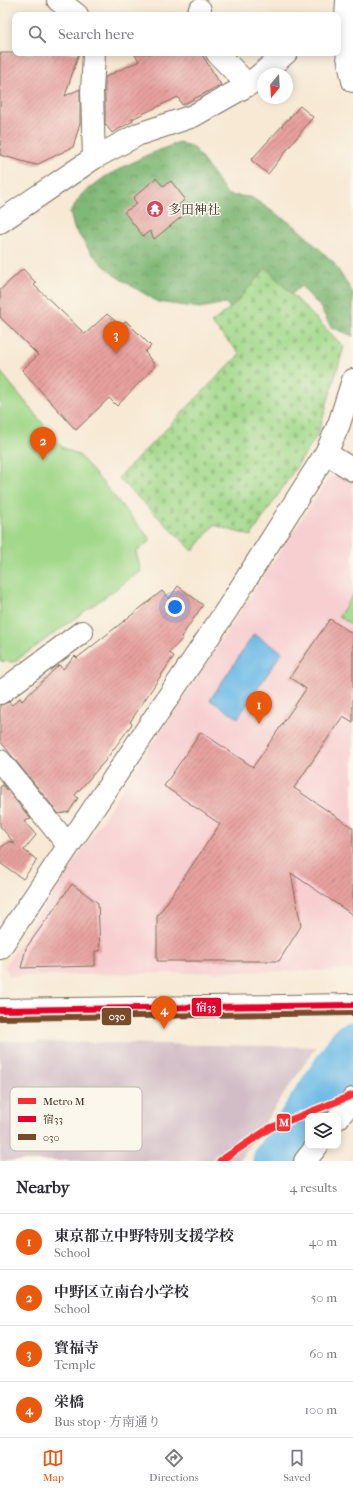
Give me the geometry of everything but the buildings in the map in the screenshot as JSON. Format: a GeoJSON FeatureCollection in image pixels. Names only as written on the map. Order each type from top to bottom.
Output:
{"type":"FeatureCollection","features":[{"type":"Feature","properties":{"kind":"street"},"geometry":{"type":"LineString","coordinates":[[58,0],[73,12]]}},
{"type":"Feature","properties":{"kind":"street"},"geometry":{"type":"LineString","coordinates":[[344,4],[345,35],[353,81]]}},
{"type":"Feature","properties":{"kind":"street"},"geometry":{"type":"LineString","coordinates":[[94,56],[92,92],[94,158]]}},
{"type":"Feature","properties":{"kind":"street"},"geometry":{"type":"LineString","coordinates":[[220,56],[248,84]]}},
{"type":"Feature","properties":{"kind":"street"},"geometry":{"type":"LineString","coordinates":[[0,222],[94,158],[139,134],[193,116],[248,84],[282,56]]}},
{"type":"Feature","properties":{"kind":"street"},"geometry":{"type":"LineString","coordinates":[[0,948],[228,608],[326,453],[339,424],[353,380]]}},
{"type":"Feature","properties":{"kind":"street"},"geometry":{"type":"LineString","coordinates":[[326,453],[353,470]]}},
{"type":"Feature","properties":{"kind":"street"},"geometry":{"type":"LineString","coordinates":[[0,693],[82,632]]}},
{"type":"Feature","properties":{"kind":"street"},"geometry":{"type":"LineString","coordinates":[[0,761],[68,845]]}},
{"type":"Feature","properties":{"kind":"street"},"geometry":{"type":"LineString","coordinates":[[0,1010],[353,1004]]}},
{"type":"Feature","properties":{"kind":"street"},"geometry":{"type":"LineString","coordinates":[[341,1114],[353,1099]]}},
{"type":"Feature","properties":{"kind":"street"},"geometry":{"type":"LineString","coordinates":[[305,1161],[315,1149]]}},
{"type":"Feature","properties":{"kind":"shaded area"},"geometry":{"type":"Polygon","coordinates":[[[342,475],[353,482],[353,970],[9,976],[5,966],[329,478],[342,475]]]}},
{"type":"Feature","properties":{"kind":"shaded area"},"geometry":{"type":"Polygon","coordinates":[[[0,1041],[316,1047],[239,1161],[0,1161],[0,1041]]]}},
{"type":"Feature","properties":{"kind":"green space"},"geometry":{"type":"Polygon","coordinates":[[[179,142],[194,148],[228,195],[251,197],[296,227],[333,262],[353,293],[353,336],[331,327],[320,307],[301,286],[280,304],[243,327],[226,303],[200,308],[158,302],[114,275],[92,254],[74,228],[70,212],[82,194],[106,176],[145,156],[179,142]]]}},
{"type":"Feature","properties":{"kind":"green space"},"geometry":{"type":"Polygon","coordinates":[[[266,268],[344,347],[318,434],[251,536],[214,525],[193,551],[118,478],[240,354],[211,323],[235,304],[266,268]]]}},
{"type":"Feature","properties":{"kind":"green space"},"geometry":{"type":"Polygon","coordinates":[[[0,371],[62,447],[80,456],[151,540],[136,552],[141,571],[14,662],[0,661],[0,371]]]}},
{"type":"Feature","properties":{"kind":"green space"},"geometry":{"type":"Polygon","coordinates":[[[353,595],[353,626],[339,616],[353,595]]]}},
{"type":"Feature","properties":{"kind":"water"},"geometry":{"type":"Polygon","coordinates":[[[254,634],[282,652],[238,718],[210,700],[254,634]]]}},
{"type":"Feature","properties":{"kind":"waterway"},"geometry":{"type":"LineString","coordinates":[[277,1161],[353,1046]]}},
{"type":"Feature","properties":{"kind":"metro line","name":"M"},"geometry":{"type":"LineString","coordinates":[[220,1161],[270,1128],[353,1095]]}},
{"type":"Feature","properties":{"kind":"transit line","name":"宿33"},"geometry":{"type":"LineString","coordinates":[[0,1010],[353,1005]]}},
{"type":"Feature","properties":{"kind":"transit line","name":"030"},"geometry":{"type":"LineString","coordinates":[[0,1018],[353,1013]]}},
{"type":"Feature","properties":{"kind":"place","name":"多田神社"},"geometry":{"type":"Point","coordinates":[155,209]}},
{"type":"Feature","properties":{"kind":"place","name":"寳福寺"},"geometry":{"type":"Point","coordinates":[116,354]}},
{"type":"Feature","properties":{"kind":"place","name":"中野区立南台小学校"},"geometry":{"type":"Point","coordinates":[43,460]}},
{"type":"Feature","properties":{"kind":"place","name":"東京都立中野特別支援学校"},"geometry":{"type":"Point","coordinates":[259,724]}},
{"type":"Feature","properties":{"kind":"place","name":"栄橋"},"geometry":{"type":"Point","coordinates":[164,1029]}}]}
